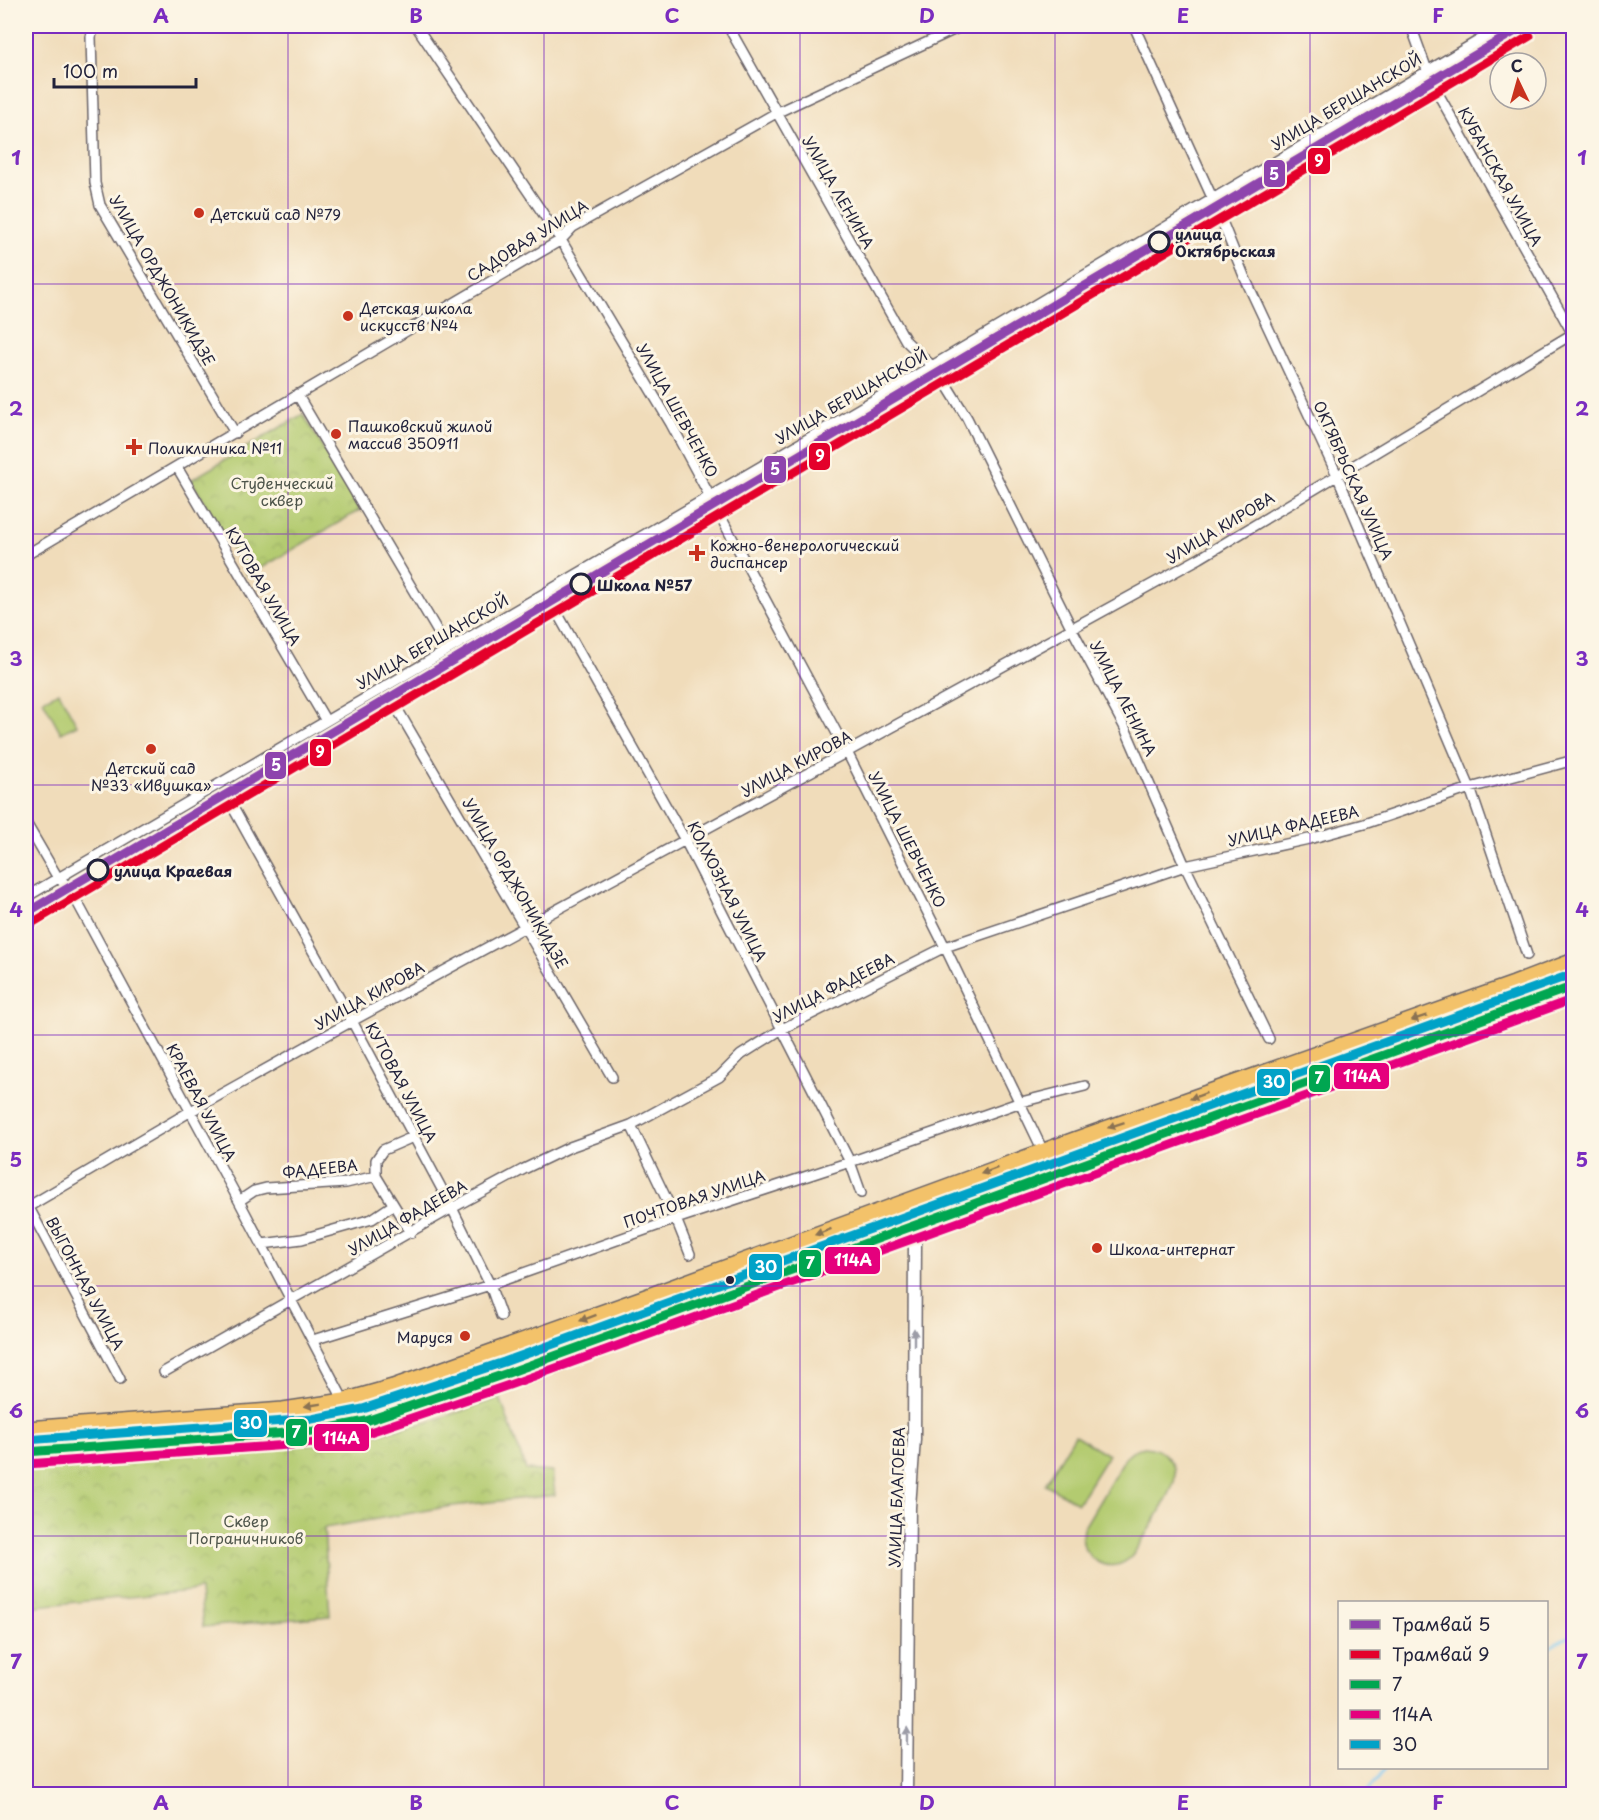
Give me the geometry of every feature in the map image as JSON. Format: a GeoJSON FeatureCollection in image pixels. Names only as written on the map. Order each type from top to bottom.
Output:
{"type":"FeatureCollection","features":[{"type":"Feature","properties":{"kind":"main road"},"geometry":{"type":"LineString","coordinates":[[26,1429],[261,1412],[344,1401],[427,1376],[1043,1151],[1574,962]]}},
{"type":"Feature","properties":{"kind":"main road"},"geometry":{"type":"LineString","coordinates":[[26,1452],[286,1435],[366,1421],[912,1227],[1574,986]]}},
{"type":"Feature","properties":{"kind":"main road"},"geometry":{"type":"LineString","coordinates":[[1155,1112],[1150,1119],[1149,1126],[1155,1133],[1165,1134]]}},
{"type":"Feature","properties":{"kind":"street","name":"УЛИЦА ОРДЖОНИКИДЗЕ"},"geometry":{"type":"LineString","coordinates":[[94,26],[91,37],[95,183],[100,205],[235,433]]}},
{"type":"Feature","properties":{"kind":"street","name":"УЛИЦА ШЕВЧЕНКО"},"geometry":{"type":"LineString","coordinates":[[416,26],[561,240],[671,424],[847,752],[945,946],[1043,1151]]}},
{"type":"Feature","properties":{"kind":"street","name":"УЛИЦА ЛЕНИНА"},"geometry":{"type":"LineString","coordinates":[[728,26],[906,340],[932,366]]}},
{"type":"Feature","properties":{"kind":"street","name":"САДОВАЯ УЛИЦА"},"geometry":{"type":"LineString","coordinates":[[26,555],[561,240],[573,227],[776,113],[962,26]]}},
{"type":"Feature","properties":{"kind":"street","name":"ОКТЯБРЬСКАЯ УЛИЦА"},"geometry":{"type":"LineString","coordinates":[[1134,26],[1212,198],[1244,276],[1337,475],[1470,788],[1527,955]]}},
{"type":"Feature","properties":{"kind":"street","name":"КУБАНСКАЯ УЛИЦА"},"geometry":{"type":"LineString","coordinates":[[1411,26],[1434,86],[1573,334]]}},
{"type":"Feature","properties":{"kind":"street","name":"УЛИЦА БЕРШАНСКОЙ"},"geometry":{"type":"LineString","coordinates":[[26,897],[932,366],[1503,26]]}},
{"type":"Feature","properties":{"kind":"street","name":"УЛИЦА БЕРШАНСКОЙ"},"geometry":{"type":"LineString","coordinates":[[717,510],[1536,26]]}},
{"type":"Feature","properties":{"kind":"street","name":"УЛИЦА КИРОВА"},"geometry":{"type":"LineString","coordinates":[[26,1206],[524,926],[1200,558],[1573,334]]}},
{"type":"Feature","properties":{"kind":"street","name":"УЛИЦА ЛЕНИНА"},"geometry":{"type":"LineString","coordinates":[[941,376],[967,418],[1072,629],[1125,728],[1185,866],[1269,1039]]}},
{"type":"Feature","properties":{"kind":"street"},"geometry":{"type":"LineString","coordinates":[[297,394],[448,649]]}},
{"type":"Feature","properties":{"kind":"street","name":"КУТОВАЯ УЛИЦА"},"geometry":{"type":"LineString","coordinates":[[177,467],[326,721]]}},
{"type":"Feature","properties":{"kind":"street","name":"КОЛХОЗНАЯ УЛИЦА"},"geometry":{"type":"LineString","coordinates":[[555,609],[685,840],[850,1162],[861,1193]]}},
{"type":"Feature","properties":{"kind":"street","name":"УЛИЦА ОРДЖОНИКИДЗЕ"},"geometry":{"type":"LineString","coordinates":[[395,705],[612,1077]]}},
{"type":"Feature","properties":{"kind":"street","name":"УЛИЦА ФАДЕЕВА"},"geometry":{"type":"LineString","coordinates":[[164,1372],[452,1208],[570,1147],[631,1125],[719,1077],[741,1055],[782,1029],[945,946],[1185,866],[1309,839],[1364,824],[1470,788],[1574,760]]}},
{"type":"Feature","properties":{"kind":"street","name":"КУТОВАЯ УЛИЦА"},"geometry":{"type":"LineString","coordinates":[[231,804],[352,1021],[452,1208],[490,1285],[501,1316]]}},
{"type":"Feature","properties":{"kind":"street","name":"КРАЕВАЯ УЛИЦА"},"geometry":{"type":"LineString","coordinates":[[26,823],[58,878],[67,884],[239,1201],[344,1401]]}},
{"type":"Feature","properties":{"kind":"street","name":"ПОЧТОВАЯ УЛИЦА"},"geometry":{"type":"LineString","coordinates":[[313,1340],[490,1285],[1021,1102],[1085,1086]]}},
{"type":"Feature","properties":{"kind":"street"},"geometry":{"type":"LineString","coordinates":[[631,1125],[676,1219],[690,1254]]}},
{"type":"Feature","properties":{"kind":"street"},"geometry":{"type":"LineString","coordinates":[[376,1176],[376,1160],[383,1150],[413,1137]]}},
{"type":"Feature","properties":{"kind":"street","name":"ФАДЕЕВА"},"geometry":{"type":"LineString","coordinates":[[239,1201],[254,1191],[266,1188],[346,1183],[376,1176],[411,1233]]}},
{"type":"Feature","properties":{"kind":"street","name":"УЛИЦА БЛАГОЕВА"},"geometry":{"type":"LineString","coordinates":[[903,1203],[915,1241],[914,1439],[909,1507],[906,1794]]}},
{"type":"Feature","properties":{"kind":"street","name":"ВЫГОННАЯ УЛИЦА"},"geometry":{"type":"LineString","coordinates":[[26,1206],[120,1378]]}},
{"type":"Feature","properties":{"kind":"street"},"geometry":{"type":"LineString","coordinates":[[262,1244],[302,1239],[372,1219],[393,1206]]}},
{"type":"Feature","properties":{"kind":"green space","name":"Студенческий сквер"},"geometry":{"type":"Polygon","coordinates":[[[303,414],[360,510],[248,576],[191,480],[303,414]]]}},
{"type":"Feature","properties":{"kind":"green space"},"geometry":{"type":"Polygon","coordinates":[[[59,692],[77,725],[61,733],[43,700],[59,692]]]}},
{"type":"Feature","properties":{"kind":"green space","name":"Сквер Пограничников"},"geometry":{"type":"Polygon","coordinates":[[[500,1398],[526,1470],[552,1472],[555,1495],[452,1506],[324,1528],[330,1616],[203,1627],[200,1590],[26,1607],[26,1466],[320,1444],[428,1422],[500,1398]]]}},
{"type":"Feature","properties":{"kind":"green space"},"geometry":{"type":"Polygon","coordinates":[[[1075,1435],[1108,1455],[1078,1503],[1045,1484],[1075,1435]]]}},
{"type":"Feature","properties":{"kind":"green space"},"geometry":{"type":"Polygon","coordinates":[[[1145,1447],[1158,1450],[1168,1458],[1174,1469],[1174,1482],[1132,1556],[1115,1565],[1097,1562],[1085,1549],[1083,1529],[1125,1458],[1136,1449],[1145,1447]]]}},
{"type":"Feature","properties":{"kind":"waterway"},"geometry":{"type":"LineString","coordinates":[[1548,1648],[1574,1634]]}},
{"type":"Feature","properties":{"kind":"waterway"},"geometry":{"type":"LineString","coordinates":[[1365,1794],[1385,1769]]}},
{"type":"Feature","properties":{"kind":"tram line","name":"5"},"geometry":{"type":"LineString","coordinates":[[26,913],[1524,26]]}},
{"type":"Feature","properties":{"kind":"tram line","name":"9"},"geometry":{"type":"LineString","coordinates":[[32,923],[1530,36]]}},
{"type":"Feature","properties":{"kind":"transit line","name":"30"},"geometry":{"type":"LineString","coordinates":[[26,1440],[312,1419],[363,1409],[504,1362],[1570,975]]}},
{"type":"Feature","properties":{"kind":"transit line","name":"7"},"geometry":{"type":"LineString","coordinates":[[26,1452],[314,1431],[366,1421],[508,1373],[1574,986]]}},
{"type":"Feature","properties":{"kind":"transit line","name":"114А"},"geometry":{"type":"LineString","coordinates":[[27,1464],[316,1443],[370,1432],[512,1384],[1574,999]]}},
{"type":"Feature","properties":{"kind":"place","name":"Детский сад №79"},"geometry":{"type":"Point","coordinates":[199,213]}},
{"type":"Feature","properties":{"kind":"place","name":"улица Октябрьская"},"geometry":{"type":"Point","coordinates":[1159,242]}},
{"type":"Feature","properties":{"kind":"place","name":"Детская школа искусств №4"},"geometry":{"type":"Point","coordinates":[348,316]}},
{"type":"Feature","properties":{"kind":"place","name":"Пашковский жилой массив 350911"},"geometry":{"type":"Point","coordinates":[336,434]}},
{"type":"Feature","properties":{"kind":"place","name":"Поликлиника №11"},"geometry":{"type":"Point","coordinates":[134,447]}},
{"type":"Feature","properties":{"kind":"place","name":"Кожно-венерологический диспансер"},"geometry":{"type":"Point","coordinates":[697,553]}},
{"type":"Feature","properties":{"kind":"place","name":"Школа №57"},"geometry":{"type":"Point","coordinates":[581,584]}},
{"type":"Feature","properties":{"kind":"place","name":"Детский сад №33 «Ивушка»"},"geometry":{"type":"Point","coordinates":[151,749]}},
{"type":"Feature","properties":{"kind":"place","name":"улица Краевая"},"geometry":{"type":"Point","coordinates":[98,870]}},
{"type":"Feature","properties":{"kind":"place","name":"Школа-интернат"},"geometry":{"type":"Point","coordinates":[1097,1248]}},
{"type":"Feature","properties":{"kind":"place","name":"Маруся"},"geometry":{"type":"Point","coordinates":[465,1336]}}]}
